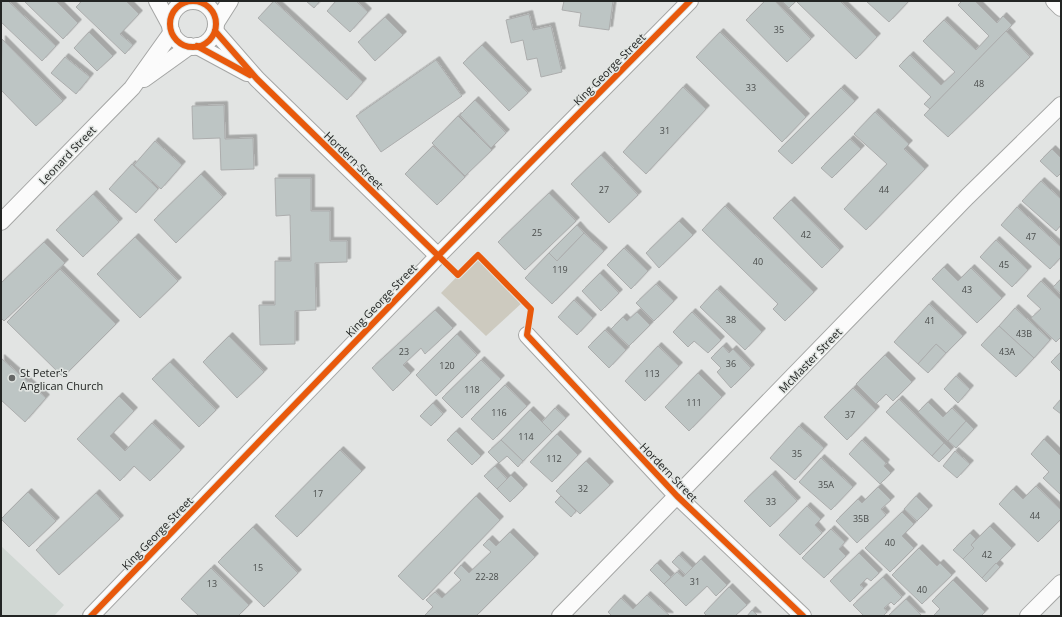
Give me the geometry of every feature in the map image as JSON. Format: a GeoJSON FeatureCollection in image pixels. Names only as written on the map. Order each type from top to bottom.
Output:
{"type":"FeatureCollection","features":[{"type":"Feature","properties":{"kind":"street"},"geometry":{"type":"LineString","coordinates":[[156,1],[176,39],[182,44],[194,46],[205,43],[230,1]]}},
{"type":"Feature","properties":{"kind":"street"},"geometry":{"type":"LineString","coordinates":[[171,28],[171,17],[175,10],[181,5],[192,1],[204,4],[210,9],[215,27]]}},
{"type":"Feature","properties":{"kind":"street","name":"King George Street"},"geometry":{"type":"LineString","coordinates":[[91,616],[438,256],[690,1]]}},
{"type":"Feature","properties":{"kind":"street"},"geometry":{"type":"LineString","coordinates":[[1054,1],[1061,8]]}},
{"type":"Feature","properties":{"kind":"street","name":"Hordern Street"},"geometry":{"type":"LineString","coordinates":[[215,27],[257,79],[438,256]]}},
{"type":"Feature","properties":{"kind":"street","name":"Leonard Street"},"geometry":{"type":"LineString","coordinates":[[1,222],[132,88],[171,28]]}},
{"type":"Feature","properties":{"kind":"street","name":"Leonard Street"},"geometry":{"type":"LineString","coordinates":[[132,88],[194,46]]}},
{"type":"Feature","properties":{"kind":"street","name":"Hordern Street"},"geometry":{"type":"LineString","coordinates":[[194,46],[257,79]]}},
{"type":"Feature","properties":{"kind":"street","name":"McMaster Street"},"geometry":{"type":"LineString","coordinates":[[560,616],[957,207],[1061,105]]}},
{"type":"Feature","properties":{"kind":"street","name":"Hordern Street"},"geometry":{"type":"LineString","coordinates":[[527,335],[678,496],[803,616]]}},
{"type":"Feature","properties":{"kind":"street"},"geometry":{"type":"LineString","coordinates":[[1028,616],[1061,583]]}},
{"type":"Feature","properties":{"kind":"shaded area"},"geometry":{"type":"Polygon","coordinates":[[[478,255],[524,301],[486,336],[441,293],[478,255]]]}},
{"type":"Feature","properties":{"kind":"shaded area"},"geometry":{"type":"Polygon","coordinates":[[[1,546],[64,605],[54,616],[1,616],[1,546]]]}},
{"type":"Feature","properties":{"kind":"building"},"geometry":{"type":"Polygon","coordinates":[[[1,1],[8,1],[56,46],[42,61],[1,22],[1,1]]]}},
{"type":"Feature","properties":{"kind":"building"},"geometry":{"type":"Polygon","coordinates":[[[24,1],[56,1],[78,23],[63,39],[24,1]]]}},
{"type":"Feature","properties":{"kind":"building"},"geometry":{"type":"Polygon","coordinates":[[[82,1],[126,1],[139,14],[120,34],[133,45],[125,54],[76,7],[82,1]]]}},
{"type":"Feature","properties":{"kind":"building"},"geometry":{"type":"Polygon","coordinates":[[[274,1],[363,82],[347,100],[258,18],[274,1]]]}},
{"type":"Feature","properties":{"kind":"building"},"geometry":{"type":"Polygon","coordinates":[[[306,1],[320,1],[314,8],[306,1]]]}},
{"type":"Feature","properties":{"kind":"building"},"geometry":{"type":"Polygon","coordinates":[[[336,1],[356,1],[368,12],[350,32],[327,11],[336,1]]]}},
{"type":"Feature","properties":{"kind":"building"},"geometry":{"type":"Polygon","coordinates":[[[564,1],[613,1],[609,30],[579,26],[581,13],[562,10],[564,1]]]}},
{"type":"Feature","properties":{"kind":"building"},"geometry":{"type":"Polygon","coordinates":[[[765,1],[775,1],[811,39],[787,62],[746,20],[765,1]]]}},
{"type":"Feature","properties":{"kind":"building"},"geometry":{"type":"Polygon","coordinates":[[[782,1],[796,1],[789,8],[782,1]]]}},
{"type":"Feature","properties":{"kind":"building"},"geometry":{"type":"Polygon","coordinates":[[[796,1],[840,1],[877,37],[856,59],[796,1]]]}},
{"type":"Feature","properties":{"kind":"building"},"geometry":{"type":"Polygon","coordinates":[[[866,1],[909,1],[889,22],[866,1]]]}},
{"type":"Feature","properties":{"kind":"building"},"geometry":{"type":"Polygon","coordinates":[[[962,1],[975,1],[997,23],[1003,16],[1012,25],[930,109],[924,104],[931,97],[899,66],[910,55],[941,85],[955,72],[923,41],[944,20],[976,50],[989,36],[958,5],[962,1]]]}},
{"type":"Feature","properties":{"kind":"building"},"geometry":{"type":"Polygon","coordinates":[[[529,14],[533,30],[551,26],[562,72],[541,77],[537,58],[527,60],[523,40],[511,43],[506,20],[529,14]]]}},
{"type":"Feature","properties":{"kind":"building"},"geometry":{"type":"Polygon","coordinates":[[[385,17],[403,35],[375,61],[358,42],[385,17]]]}},
{"type":"Feature","properties":{"kind":"building"},"geometry":{"type":"Polygon","coordinates":[[[1006,31],[1030,57],[948,137],[924,115],[1006,31]]]}},
{"type":"Feature","properties":{"kind":"building"},"geometry":{"type":"Polygon","coordinates":[[[89,32],[113,56],[97,71],[74,48],[89,32]]]}},
{"type":"Feature","properties":{"kind":"building"},"geometry":{"type":"Polygon","coordinates":[[[720,32],[806,117],[782,142],[696,57],[720,32]]]}},
{"type":"Feature","properties":{"kind":"building"},"geometry":{"type":"Polygon","coordinates":[[[2,39],[63,101],[36,126],[1,90],[2,39]]]}},
{"type":"Feature","properties":{"kind":"building"},"geometry":{"type":"Polygon","coordinates":[[[482,45],[528,93],[509,111],[463,63],[482,45]]]}},
{"type":"Feature","properties":{"kind":"building"},"geometry":{"type":"Polygon","coordinates":[[[65,57],[90,77],[76,94],[51,73],[65,57]]]}},
{"type":"Feature","properties":{"kind":"building"},"geometry":{"type":"Polygon","coordinates":[[[436,60],[462,96],[381,152],[356,116],[436,60]]]}},
{"type":"Feature","properties":{"kind":"building"},"geometry":{"type":"Polygon","coordinates":[[[683,87],[706,109],[646,174],[623,152],[683,87]]]}},
{"type":"Feature","properties":{"kind":"building"},"geometry":{"type":"Polygon","coordinates":[[[841,88],[855,101],[792,164],[778,151],[841,88]]]}},
{"type":"Feature","properties":{"kind":"building"},"geometry":{"type":"Polygon","coordinates":[[[475,100],[506,133],[491,148],[460,115],[475,100]]]}},
{"type":"Feature","properties":{"kind":"building"},"geometry":{"type":"Polygon","coordinates":[[[224,105],[225,139],[253,138],[254,169],[221,170],[220,138],[193,139],[192,106],[224,105]]]}},
{"type":"Feature","properties":{"kind":"building"},"geometry":{"type":"Polygon","coordinates":[[[875,112],[909,144],[904,149],[925,169],[866,230],[844,209],[887,164],[854,134],[875,112]]]}},
{"type":"Feature","properties":{"kind":"building"},"geometry":{"type":"Polygon","coordinates":[[[458,116],[492,150],[465,176],[432,143],[458,116]]]}},
{"type":"Feature","properties":{"kind":"building"},"geometry":{"type":"Polygon","coordinates":[[[850,139],[861,149],[832,178],[821,168],[850,139]]]}},
{"type":"Feature","properties":{"kind":"building"},"geometry":{"type":"Polygon","coordinates":[[[155,141],[182,165],[161,189],[134,165],[155,141]]]}},
{"type":"Feature","properties":{"kind":"building"},"geometry":{"type":"Polygon","coordinates":[[[433,146],[465,177],[437,205],[405,174],[433,146]]]}},
{"type":"Feature","properties":{"kind":"building"},"geometry":{"type":"Polygon","coordinates":[[[1052,149],[1061,158],[1061,173],[1057,177],[1040,161],[1052,149]]]}},
{"type":"Feature","properties":{"kind":"building"},"geometry":{"type":"Polygon","coordinates":[[[601,155],[638,195],[609,223],[571,184],[601,155]]]}},
{"type":"Feature","properties":{"kind":"building"},"geometry":{"type":"Polygon","coordinates":[[[132,164],[158,189],[136,213],[109,189],[132,164]]]}},
{"type":"Feature","properties":{"kind":"building"},"geometry":{"type":"Polygon","coordinates":[[[201,174],[223,197],[176,243],[154,220],[201,174]]]}},
{"type":"Feature","properties":{"kind":"building"},"geometry":{"type":"Polygon","coordinates":[[[275,178],[311,178],[311,211],[330,211],[330,241],[347,241],[347,262],[315,263],[316,310],[295,311],[295,344],[260,345],[259,305],[275,305],[275,261],[291,261],[290,215],[276,216],[275,178]]]}},
{"type":"Feature","properties":{"kind":"building"},"geometry":{"type":"Polygon","coordinates":[[[1041,181],[1061,199],[1061,225],[1056,231],[1022,201],[1041,181]]]}},
{"type":"Feature","properties":{"kind":"building"},"geometry":{"type":"Polygon","coordinates":[[[549,193],[576,221],[525,270],[498,242],[549,193]]]}},
{"type":"Feature","properties":{"kind":"building"},"geometry":{"type":"Polygon","coordinates":[[[93,194],[119,222],[83,257],[56,230],[93,194]]]}},
{"type":"Feature","properties":{"kind":"building"},"geometry":{"type":"Polygon","coordinates":[[[791,200],[840,250],[822,268],[773,218],[791,200]]]}},
{"type":"Feature","properties":{"kind":"building"},"geometry":{"type":"Polygon","coordinates":[[[725,206],[814,292],[785,321],[773,309],[778,304],[702,230],[725,206]]]}},
{"type":"Feature","properties":{"kind":"building"},"geometry":{"type":"Polygon","coordinates":[[[1017,207],[1061,247],[1061,257],[1050,269],[1001,225],[1017,207]]]}},
{"type":"Feature","properties":{"kind":"building"},"geometry":{"type":"Polygon","coordinates":[[[679,221],[693,235],[659,268],[646,253],[679,221]]]}},
{"type":"Feature","properties":{"kind":"building"},"geometry":{"type":"Polygon","coordinates":[[[577,225],[584,233],[557,261],[549,253],[577,225]]]}},
{"type":"Feature","properties":{"kind":"building"},"geometry":{"type":"Polygon","coordinates":[[[584,233],[604,251],[552,304],[525,278],[549,253],[557,261],[584,233]]]}},
{"type":"Feature","properties":{"kind":"building"},"geometry":{"type":"Polygon","coordinates":[[[135,237],[178,281],[140,318],[97,274],[135,237]]]}},
{"type":"Feature","properties":{"kind":"building"},"geometry":{"type":"Polygon","coordinates":[[[996,240],[1028,270],[1012,287],[980,257],[996,240]]]}},
{"type":"Feature","properties":{"kind":"building"},"geometry":{"type":"Polygon","coordinates":[[[44,242],[65,263],[4,321],[1,318],[1,283],[44,242]]]}},
{"type":"Feature","properties":{"kind":"building"},"geometry":{"type":"Polygon","coordinates":[[[624,248],[648,271],[631,289],[607,265],[624,248]]]}},
{"type":"Feature","properties":{"kind":"building"},"geometry":{"type":"Polygon","coordinates":[[[944,267],[958,281],[971,268],[1002,298],[977,323],[932,279],[944,267]]]}},
{"type":"Feature","properties":{"kind":"building"},"geometry":{"type":"Polygon","coordinates":[[[60,269],[116,324],[63,377],[7,322],[60,269]]]}},
{"type":"Feature","properties":{"kind":"building"},"geometry":{"type":"Polygon","coordinates":[[[600,273],[619,293],[601,311],[582,291],[600,273]]]}},
{"type":"Feature","properties":{"kind":"building"},"geometry":{"type":"Polygon","coordinates":[[[1061,279],[1061,294],[1053,287],[1061,279]]]}},
{"type":"Feature","properties":{"kind":"building"},"geometry":{"type":"Polygon","coordinates":[[[1041,281],[1061,300],[1061,337],[1056,342],[1031,318],[1041,309],[1027,296],[1041,281]]]}},
{"type":"Feature","properties":{"kind":"building"},"geometry":{"type":"Polygon","coordinates":[[[656,284],[674,301],[654,321],[636,303],[656,284]]]}},
{"type":"Feature","properties":{"kind":"building"},"geometry":{"type":"Polygon","coordinates":[[[717,289],[762,332],[745,350],[700,307],[717,289]]]}},
{"type":"Feature","properties":{"kind":"building"},"geometry":{"type":"Polygon","coordinates":[[[574,300],[593,318],[577,335],[558,317],[574,300]]]}},
{"type":"Feature","properties":{"kind":"building"},"geometry":{"type":"Polygon","coordinates":[[[929,304],[963,336],[946,353],[936,344],[918,364],[894,342],[929,304]]]}},
{"type":"Feature","properties":{"kind":"building"},"geometry":{"type":"Polygon","coordinates":[[[1015,308],[1050,340],[1034,358],[999,326],[1015,308]]]}},
{"type":"Feature","properties":{"kind":"building"},"geometry":{"type":"Polygon","coordinates":[[[435,310],[453,328],[425,354],[421,348],[403,365],[411,373],[393,391],[372,368],[435,310]]]}},
{"type":"Feature","properties":{"kind":"building"},"geometry":{"type":"Polygon","coordinates":[[[637,312],[650,325],[629,346],[611,329],[623,317],[627,321],[637,312]]]}},
{"type":"Feature","properties":{"kind":"building"},"geometry":{"type":"Polygon","coordinates":[[[692,312],[721,340],[708,353],[694,341],[688,347],[673,332],[692,312]]]}},
{"type":"Feature","properties":{"kind":"building"},"geometry":{"type":"Polygon","coordinates":[[[999,326],[1034,358],[1016,377],[981,345],[999,326]]]}},
{"type":"Feature","properties":{"kind":"building"},"geometry":{"type":"Polygon","coordinates":[[[605,330],[626,350],[609,368],[588,347],[605,330]]]}},
{"type":"Feature","properties":{"kind":"building"},"geometry":{"type":"Polygon","coordinates":[[[457,334],[477,355],[436,396],[416,375],[457,334]]]}},
{"type":"Feature","properties":{"kind":"building"},"geometry":{"type":"Polygon","coordinates":[[[229,336],[264,372],[237,398],[203,362],[229,336]]]}},
{"type":"Feature","properties":{"kind":"building"},"geometry":{"type":"Polygon","coordinates":[[[936,344],[946,353],[928,373],[918,364],[936,344]]]}},
{"type":"Feature","properties":{"kind":"building"},"geometry":{"type":"Polygon","coordinates":[[[658,346],[679,366],[645,401],[625,381],[658,346]]]}},
{"type":"Feature","properties":{"kind":"building"},"geometry":{"type":"Polygon","coordinates":[[[723,346],[729,353],[733,349],[751,368],[731,388],[717,372],[721,368],[711,358],[723,346]]]}},
{"type":"Feature","properties":{"kind":"building"},"geometry":{"type":"Polygon","coordinates":[[[1061,352],[1061,372],[1051,362],[1061,352]]]}},
{"type":"Feature","properties":{"kind":"building"},"geometry":{"type":"Polygon","coordinates":[[[885,355],[912,382],[893,401],[886,394],[876,404],[856,384],[885,355]]]}},
{"type":"Feature","properties":{"kind":"building","name":"St Peter's Anglican Church"},"geometry":{"type":"Polygon","coordinates":[[[1,358],[46,398],[25,422],[1,400],[1,358]]]}},
{"type":"Feature","properties":{"kind":"building"},"geometry":{"type":"Polygon","coordinates":[[[481,360],[501,379],[462,418],[442,398],[481,360]]]}},
{"type":"Feature","properties":{"kind":"building"},"geometry":{"type":"Polygon","coordinates":[[[170,362],[216,410],[199,427],[152,379],[170,362]]]}},
{"type":"Feature","properties":{"kind":"building"},"geometry":{"type":"Polygon","coordinates":[[[698,373],[722,397],[689,431],[665,407],[698,373]]]}},
{"type":"Feature","properties":{"kind":"building"},"geometry":{"type":"Polygon","coordinates":[[[956,376],[970,389],[958,403],[944,389],[956,376]]]}},
{"type":"Feature","properties":{"kind":"building"},"geometry":{"type":"Polygon","coordinates":[[[505,385],[527,406],[493,440],[471,419],[505,385]]]}},
{"type":"Feature","properties":{"kind":"building"},"geometry":{"type":"Polygon","coordinates":[[[853,388],[876,410],[847,440],[824,417],[853,388]]]}},
{"type":"Feature","properties":{"kind":"building"},"geometry":{"type":"Polygon","coordinates":[[[119,396],[134,411],[110,436],[125,451],[152,423],[181,450],[150,481],[134,466],[120,481],[77,439],[119,396]]]}},
{"type":"Feature","properties":{"kind":"building"},"geometry":{"type":"Polygon","coordinates":[[[899,399],[944,443],[932,456],[886,412],[899,399]]]}},
{"type":"Feature","properties":{"kind":"building"},"geometry":{"type":"Polygon","coordinates":[[[1061,399],[1061,414],[1053,408],[1061,399]]]}},
{"type":"Feature","properties":{"kind":"building"},"geometry":{"type":"Polygon","coordinates":[[[928,402],[943,417],[952,408],[966,421],[948,441],[918,412],[928,402]]]}},
{"type":"Feature","properties":{"kind":"building"},"geometry":{"type":"Polygon","coordinates":[[[433,403],[443,414],[431,426],[420,416],[433,403]]]}},
{"type":"Feature","properties":{"kind":"building"},"geometry":{"type":"Polygon","coordinates":[[[555,408],[566,418],[552,432],[542,422],[555,408]]]}},
{"type":"Feature","properties":{"kind":"building"},"geometry":{"type":"Polygon","coordinates":[[[530,410],[552,432],[523,461],[501,440],[530,410]]]}},
{"type":"Feature","properties":{"kind":"building"},"geometry":{"type":"Polygon","coordinates":[[[966,421],[974,429],[956,448],[948,441],[966,421]]]}},
{"type":"Feature","properties":{"kind":"building"},"geometry":{"type":"Polygon","coordinates":[[[799,426],[824,448],[795,480],[770,458],[799,426]]]}},
{"type":"Feature","properties":{"kind":"building"},"geometry":{"type":"Polygon","coordinates":[[[456,431],[481,456],[472,465],[447,440],[456,431]]]}},
{"type":"Feature","properties":{"kind":"building"},"geometry":{"type":"Polygon","coordinates":[[[557,434],[578,455],[552,482],[530,462],[557,434]]]}},
{"type":"Feature","properties":{"kind":"building"},"geometry":{"type":"Polygon","coordinates":[[[1044,439],[1061,456],[1061,495],[1043,478],[1049,472],[1031,454],[1044,439]]]}},
{"type":"Feature","properties":{"kind":"building"},"geometry":{"type":"Polygon","coordinates":[[[501,440],[523,461],[518,467],[507,456],[499,463],[488,452],[501,440]]]}},
{"type":"Feature","properties":{"kind":"building"},"geometry":{"type":"Polygon","coordinates":[[[862,440],[886,463],[884,466],[891,473],[880,484],[849,454],[862,440]]]}},
{"type":"Feature","properties":{"kind":"building"},"geometry":{"type":"Polygon","coordinates":[[[944,443],[951,450],[939,462],[932,456],[944,443]]]}},
{"type":"Feature","properties":{"kind":"building"},"geometry":{"type":"Polygon","coordinates":[[[340,450],[362,471],[297,537],[275,516],[340,450]]]}},
{"type":"Feature","properties":{"kind":"building"},"geometry":{"type":"Polygon","coordinates":[[[955,451],[970,464],[957,478],[943,466],[955,451]]]}},
{"type":"Feature","properties":{"kind":"building"},"geometry":{"type":"Polygon","coordinates":[[[821,458],[853,487],[831,510],[799,482],[821,458]]]}},
{"type":"Feature","properties":{"kind":"building"},"geometry":{"type":"Polygon","coordinates":[[[586,461],[610,485],[580,514],[556,491],[586,461]]]}},
{"type":"Feature","properties":{"kind":"building"},"geometry":{"type":"Polygon","coordinates":[[[495,466],[507,479],[497,489],[484,476],[495,466]]]}},
{"type":"Feature","properties":{"kind":"building"},"geometry":{"type":"Polygon","coordinates":[[[772,474],[797,501],[770,527],[744,501],[772,474]]]}},
{"type":"Feature","properties":{"kind":"building"},"geometry":{"type":"Polygon","coordinates":[[[511,475],[524,488],[510,502],[497,489],[511,475]]]}},
{"type":"Feature","properties":{"kind":"building"},"geometry":{"type":"Polygon","coordinates":[[[1036,486],[1061,510],[1061,519],[1038,542],[999,504],[1013,489],[1023,499],[1036,486]]]}},
{"type":"Feature","properties":{"kind":"building"},"geometry":{"type":"Polygon","coordinates":[[[878,487],[891,500],[881,509],[886,515],[857,543],[836,521],[858,499],[862,503],[878,487]]]}},
{"type":"Feature","properties":{"kind":"building"},"geometry":{"type":"Polygon","coordinates":[[[28,492],[56,521],[29,547],[1,519],[28,492]]]}},
{"type":"Feature","properties":{"kind":"building"},"geometry":{"type":"Polygon","coordinates":[[[96,493],[120,519],[59,575],[36,550],[96,493]]]}},
{"type":"Feature","properties":{"kind":"building"},"geometry":{"type":"Polygon","coordinates":[[[476,496],[500,520],[423,600],[398,576],[476,496]]]}},
{"type":"Feature","properties":{"kind":"building"},"geometry":{"type":"Polygon","coordinates":[[[561,496],[576,511],[571,517],[555,502],[561,496]]]}},
{"type":"Feature","properties":{"kind":"building"},"geometry":{"type":"Polygon","coordinates":[[[916,496],[929,509],[917,521],[904,509],[916,496]]]}},
{"type":"Feature","properties":{"kind":"building"},"geometry":{"type":"Polygon","coordinates":[[[807,506],[821,519],[815,525],[822,533],[800,555],[779,535],[807,506]]]}},
{"type":"Feature","properties":{"kind":"building"},"geometry":{"type":"Polygon","coordinates":[[[902,512],[914,524],[902,536],[914,548],[890,572],[865,548],[902,512]]]}},
{"type":"Feature","properties":{"kind":"building"},"geometry":{"type":"Polygon","coordinates":[[[990,526],[1012,548],[982,578],[963,559],[974,548],[971,545],[990,526]]]}},
{"type":"Feature","properties":{"kind":"building"},"geometry":{"type":"Polygon","coordinates":[[[253,527],[298,573],[264,607],[218,562],[253,527]]]}},
{"type":"Feature","properties":{"kind":"building"},"geometry":{"type":"Polygon","coordinates":[[[831,529],[845,542],[839,549],[846,556],[824,578],[802,558],[831,529]]]}},
{"type":"Feature","properties":{"kind":"building"},"geometry":{"type":"Polygon","coordinates":[[[510,532],[535,557],[476,616],[424,616],[433,607],[426,600],[435,592],[442,598],[461,580],[454,573],[461,565],[469,573],[491,552],[483,545],[489,539],[496,546],[510,532]]]}},
{"type":"Feature","properties":{"kind":"building"},"geometry":{"type":"Polygon","coordinates":[[[970,533],[976,539],[971,545],[974,548],[963,559],[953,550],[970,533]]]}},
{"type":"Feature","properties":{"kind":"building"},"geometry":{"type":"Polygon","coordinates":[[[919,548],[937,566],[940,563],[952,575],[922,604],[892,575],[919,548]]]}},
{"type":"Feature","properties":{"kind":"building"},"geometry":{"type":"Polygon","coordinates":[[[859,553],[879,573],[871,581],[867,578],[860,585],[864,588],[850,602],[830,581],[859,553]]]}},
{"type":"Feature","properties":{"kind":"building"},"geometry":{"type":"Polygon","coordinates":[[[679,555],[693,568],[686,575],[672,562],[679,555]]]}},
{"type":"Feature","properties":{"kind":"building"},"geometry":{"type":"Polygon","coordinates":[[[701,559],[727,585],[716,596],[707,586],[686,606],[664,584],[677,572],[683,577],[701,559]]]}},
{"type":"Feature","properties":{"kind":"building"},"geometry":{"type":"Polygon","coordinates":[[[657,563],[671,577],[664,584],[650,570],[657,563]]]}},
{"type":"Feature","properties":{"kind":"building"},"geometry":{"type":"Polygon","coordinates":[[[996,563],[1000,567],[986,582],[982,578],[996,563]]]}},
{"type":"Feature","properties":{"kind":"building"},"geometry":{"type":"Polygon","coordinates":[[[211,568],[249,605],[238,616],[199,616],[181,599],[211,568]]]}},
{"type":"Feature","properties":{"kind":"building"},"geometry":{"type":"Polygon","coordinates":[[[883,577],[902,597],[894,605],[891,602],[884,608],[887,612],[883,616],[864,616],[853,605],[883,577]]]}},
{"type":"Feature","properties":{"kind":"building"},"geometry":{"type":"Polygon","coordinates":[[[953,580],[985,612],[981,616],[933,616],[940,609],[932,601],[953,580]]]}},
{"type":"Feature","properties":{"kind":"building"},"geometry":{"type":"Polygon","coordinates":[[[729,587],[747,605],[735,616],[707,616],[704,613],[729,587]]]}},
{"type":"Feature","properties":{"kind":"building"},"geometry":{"type":"Polygon","coordinates":[[[647,595],[670,616],[612,616],[608,612],[621,598],[633,609],[647,595]]]}},
{"type":"Feature","properties":{"kind":"building"},"geometry":{"type":"Polygon","coordinates":[[[906,599],[922,616],[888,616],[906,599]]]}},
{"type":"Feature","properties":{"kind":"building"},"geometry":{"type":"Polygon","coordinates":[[[752,610],[758,616],[747,616],[752,610]]]}},
{"type":"Feature","properties":{"kind":"cycle path"},"geometry":{"type":"LineString","coordinates":[[193,1],[206,5],[212,11],[216,24],[212,37],[206,43],[193,47],[180,43],[174,37],[170,24],[174,11],[180,5],[193,1]]}},
{"type":"Feature","properties":{"kind":"cycle path"},"geometry":{"type":"LineString","coordinates":[[91,616],[438,256],[690,1]]}},
{"type":"Feature","properties":{"kind":"cycle path"},"geometry":{"type":"LineString","coordinates":[[215,31],[257,79],[458,275],[478,255],[531,309],[527,335],[677,496],[803,616]]}},
{"type":"Feature","properties":{"kind":"cycle path"},"geometry":{"type":"LineString","coordinates":[[197,46],[250,75]]}},
{"type":"Feature","properties":{"kind":"place","name":"St Peter's Anglican Church"},"geometry":{"type":"Point","coordinates":[12,378]}}]}
